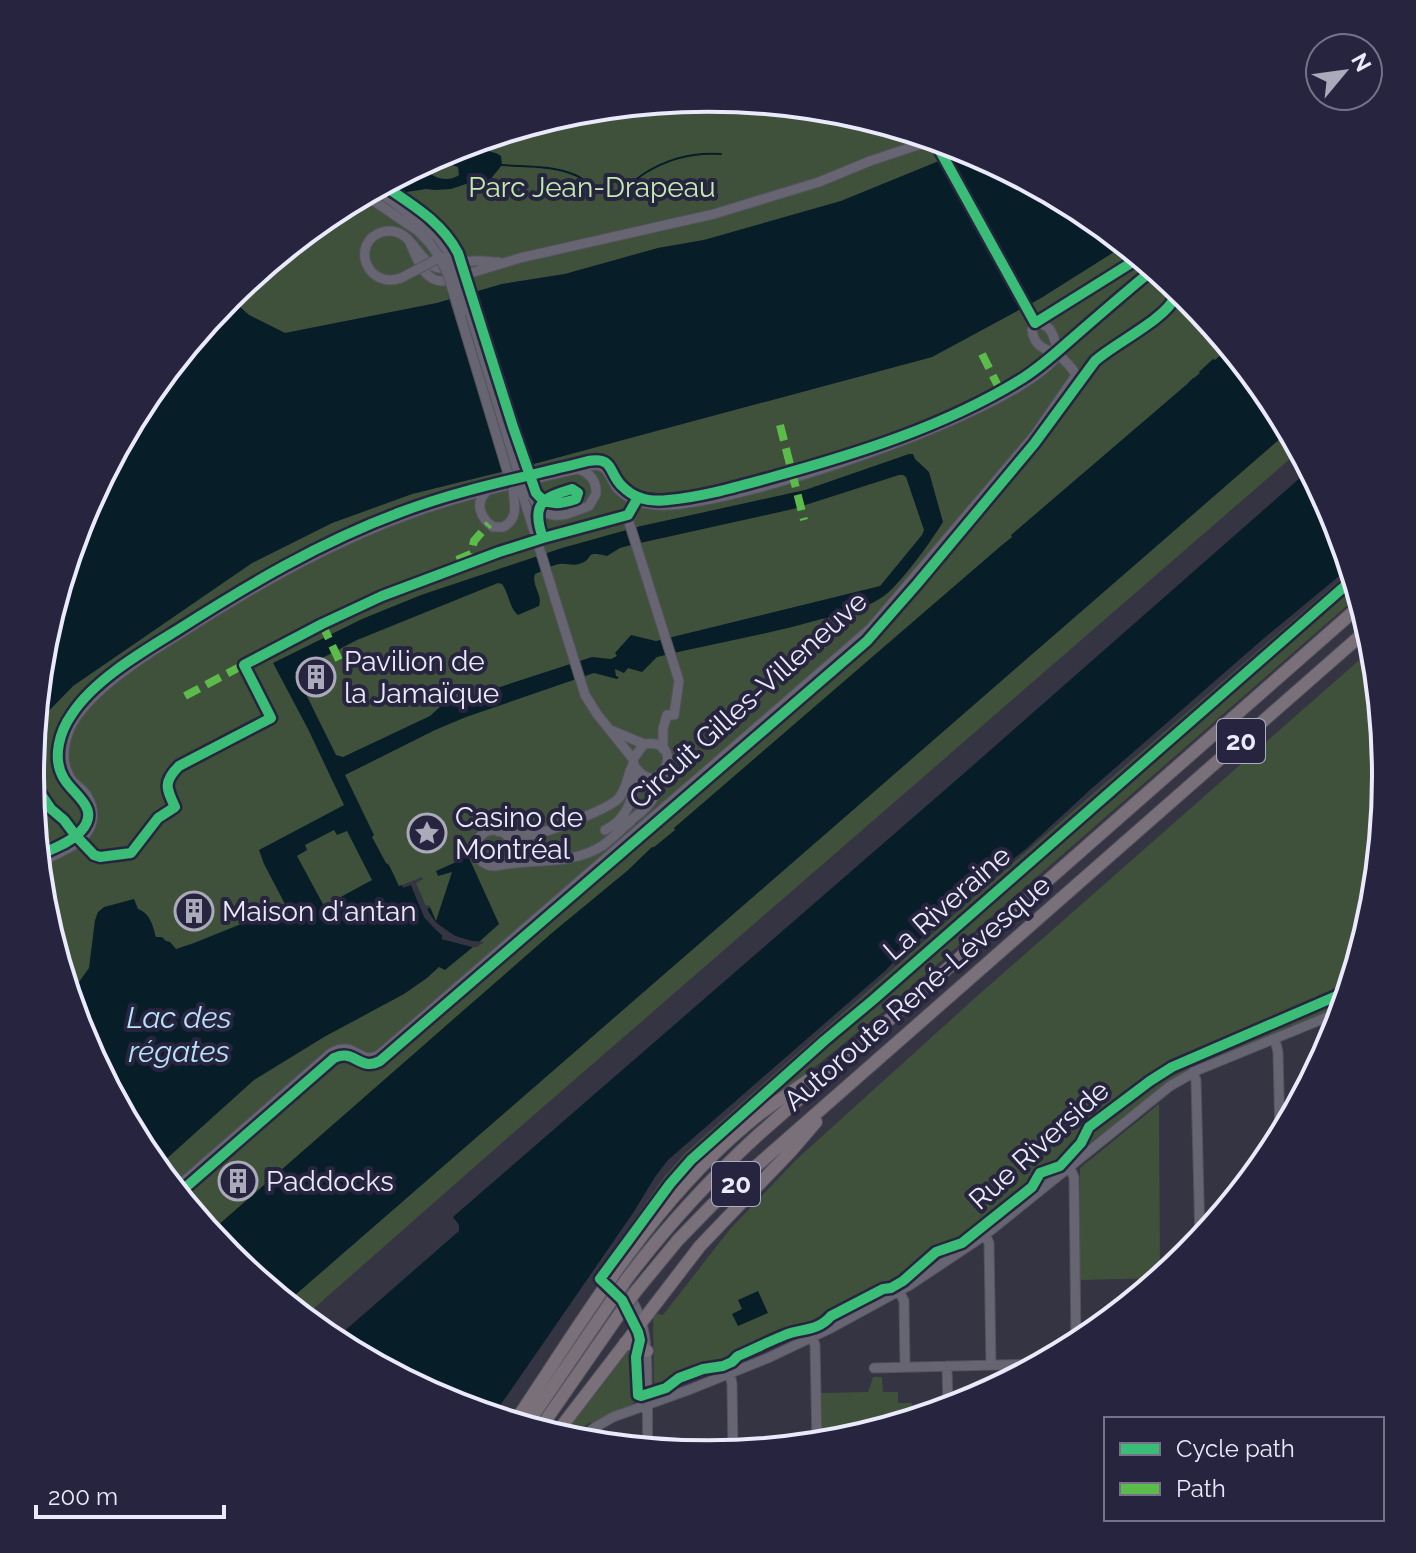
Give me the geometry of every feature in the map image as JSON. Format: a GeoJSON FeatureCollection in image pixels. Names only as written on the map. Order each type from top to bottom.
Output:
{"type":"FeatureCollection","features":[{"type":"Feature","properties":{"kind":"highway","name":"Autoroute René-Lévesque"},"geometry":{"type":"LineString","coordinates":[[532,1417],[626,1280],[725,1166],[1351,614]]}},
{"type":"Feature","properties":{"kind":"highway","name":"Autoroute René-Lévesque"},"geometry":{"type":"LineString","coordinates":[[546,1420],[636,1291],[703,1214],[1357,639]]}},
{"type":"Feature","properties":{"kind":"highway"},"geometry":{"type":"LineString","coordinates":[[521,1413],[611,1278],[667,1205],[722,1147],[759,1115],[864,1041]]}},
{"type":"Feature","properties":{"kind":"highway"},"geometry":{"type":"LineString","coordinates":[[563,1424],[700,1246],[791,1151],[846,1086]]}},
{"type":"Feature","properties":{"kind":"highway"},"geometry":{"type":"LineString","coordinates":[[625,1343],[647,1351]]}},
{"type":"Feature","properties":{"kind":"street"},"geometry":{"type":"LineString","coordinates":[[443,256],[429,263],[401,278],[387,280],[376,276],[366,263],[365,249],[371,240],[384,232],[393,231],[408,239],[428,262],[429,263],[432,265],[442,269],[472,261],[506,262],[714,214],[918,147]]}},
{"type":"Feature","properties":{"kind":"street"},"geometry":{"type":"LineString","coordinates":[[943,156],[1033,320],[1036,343],[1047,351],[1059,353]]}},
{"type":"Feature","properties":{"kind":"street"},"geometry":{"type":"LineString","coordinates":[[385,196],[428,228],[467,311],[578,673],[591,705],[644,776],[661,774],[664,770]]}},
{"type":"Feature","properties":{"kind":"street"},"geometry":{"type":"LineString","coordinates":[[375,202],[405,221],[443,256],[513,490],[514,516],[510,524],[503,527],[489,524],[479,509],[481,498],[488,491]]}},
{"type":"Feature","properties":{"kind":"street"},"geometry":{"type":"LineString","coordinates":[[1033,320],[1129,264]]}},
{"type":"Feature","properties":{"kind":"street"},"geometry":{"type":"LineString","coordinates":[[49,857],[80,841],[92,824],[93,810],[86,794],[65,769],[64,751],[70,728],[86,705],[159,647],[295,565],[417,511],[594,465],[602,466],[620,491],[636,501],[661,505],[679,504],[792,478],[958,419],[1039,373],[1059,353],[1049,328],[1033,320]]}},
{"type":"Feature","properties":{"kind":"street","name":"Circuit Gilles-Villeneuve"},"geometry":{"type":"LineString","coordinates":[[182,1183],[337,1049],[347,1048],[368,1059],[379,1055],[852,647],[940,548],[1051,413],[1076,375],[1059,353]]}},
{"type":"Feature","properties":{"kind":"street"},"geometry":{"type":"LineString","coordinates":[[492,392],[505,417],[537,507],[551,516],[589,506],[596,494],[593,479],[578,469]]}},
{"type":"Feature","properties":{"kind":"street"},"geometry":{"type":"LineString","coordinates":[[636,501],[628,519],[680,687],[674,715],[667,715],[663,729],[663,749],[668,759],[662,780],[654,798],[639,814],[608,841],[588,853],[562,860],[496,866],[479,857],[476,848],[481,835],[487,831],[532,835],[610,806],[624,792],[629,771],[647,744],[663,729]]}},
{"type":"Feature","properties":{"kind":"street"},"geometry":{"type":"LineString","coordinates":[[610,730],[663,749]]}},
{"type":"Feature","properties":{"kind":"street"},"geometry":{"type":"LineString","coordinates":[[605,830],[622,818],[629,804],[634,786],[634,764]]}},
{"type":"Feature","properties":{"kind":"street"},"geometry":{"type":"LineString","coordinates":[[594,834],[631,821]]}},
{"type":"Feature","properties":{"kind":"street"},"geometry":{"type":"LineString","coordinates":[[496,866],[509,858],[512,847],[507,836],[497,831]]}},
{"type":"Feature","properties":{"kind":"street","name":"Rue Riverside"},"geometry":{"type":"LineString","coordinates":[[591,1430],[608,1419],[730,1374],[812,1337],[899,1291],[985,1235],[1152,1098],[1193,1072],[1326,1019]]}},
{"type":"Feature","properties":{"kind":"street"},"geometry":{"type":"LineString","coordinates":[[1275,1040],[1279,1115]]}},
{"type":"Feature","properties":{"kind":"street"},"geometry":{"type":"LineString","coordinates":[[1193,1072],[1196,1080],[1200,1222]]}},
{"type":"Feature","properties":{"kind":"street"},"geometry":{"type":"LineString","coordinates":[[1069,1166],[1074,1177],[1076,1330]]}},
{"type":"Feature","properties":{"kind":"street"},"geometry":{"type":"LineString","coordinates":[[985,1235],[989,1243],[991,1365]]}},
{"type":"Feature","properties":{"kind":"street"},"geometry":{"type":"LineString","coordinates":[[611,1278],[629,1295],[642,1320],[647,1351],[648,1437]]}},
{"type":"Feature","properties":{"kind":"street"},"geometry":{"type":"LineString","coordinates":[[899,1291],[904,1301],[905,1367]]}},
{"type":"Feature","properties":{"kind":"street"},"geometry":{"type":"LineString","coordinates":[[812,1337],[815,1345],[817,1431]]}},
{"type":"Feature","properties":{"kind":"street"},"geometry":{"type":"LineString","coordinates":[[874,1368],[991,1365],[1009,1368]]}},
{"type":"Feature","properties":{"kind":"street"},"geometry":{"type":"LineString","coordinates":[[947,1366],[948,1395]]}},
{"type":"Feature","properties":{"kind":"street"},"geometry":{"type":"LineString","coordinates":[[730,1374],[733,1439]]}},
{"type":"Feature","properties":{"kind":"green space","name":"Parc Jean-Drapeau"},"geometry":{"type":"Polygon","coordinates":[[[665,114],[751,114],[838,125],[880,135],[947,158],[841,201],[704,240],[658,248],[565,274],[502,284],[437,303],[285,333],[249,315],[239,306],[270,277],[339,224],[376,201],[454,163],[536,135],[578,125],[665,114]]]}},
{"type":"Feature","properties":{"kind":"green space"},"geometry":{"type":"Polygon","coordinates":[[[1114,252],[1178,307],[1207,339],[1235,372],[1290,458],[313,1309],[238,1246],[181,1181],[112,1070],[79,990],[57,906],[45,820],[47,712],[73,686],[252,563],[332,523],[412,494],[932,357],[1041,298],[1114,252]]]}},
{"type":"Feature","properties":{"kind":"green space"},"geometry":{"type":"Polygon","coordinates":[[[1341,578],[1349,604],[885,1010],[741,1127],[602,1286],[593,1279],[664,1177],[685,1153],[1341,578]]]}},
{"type":"Feature","properties":{"kind":"green space"},"geometry":{"type":"Polygon","coordinates":[[[1361,659],[1371,733],[1371,820],[1359,906],[1328,1012],[1292,1028],[1291,1025],[1278,1034],[1196,1067],[1168,1082],[1087,1143],[1083,1150],[982,1232],[922,1273],[920,1271],[904,1283],[818,1329],[750,1358],[742,1356],[743,1361],[662,1391],[656,1389],[653,1313],[663,1315],[730,1229],[797,1159],[1361,659]]]}},
{"type":"Feature","properties":{"kind":"green space"},"geometry":{"type":"Polygon","coordinates":[[[1159,1104],[1160,1263],[1143,1278],[1080,1280],[1080,1168],[1159,1104]]]}},
{"type":"Feature","properties":{"kind":"green space"},"geometry":{"type":"Polygon","coordinates":[[[628,1348],[636,1349],[633,1374],[638,1399],[582,1429],[567,1425],[628,1348]]]}},
{"type":"Feature","properties":{"kind":"green space"},"geometry":{"type":"Polygon","coordinates":[[[873,1377],[882,1377],[883,1392],[898,1392],[898,1403],[912,1403],[912,1408],[822,1431],[821,1393],[868,1392],[873,1377]]]}},
{"type":"Feature","properties":{"kind":"water"},"geometry":{"type":"Polygon","coordinates":[[[488,150],[501,156],[502,165],[489,181],[475,181],[451,189],[400,193],[396,190],[430,174],[450,179],[459,175],[458,167],[451,165],[454,163],[488,150]]]}},
{"type":"Feature","properties":{"kind":"water"},"geometry":{"type":"Polygon","coordinates":[[[947,158],[1040,201],[1114,252],[1041,298],[932,357],[412,494],[332,523],[252,563],[73,686],[47,712],[67,605],[79,563],[112,483],[133,444],[181,372],[239,306],[249,315],[285,333],[437,303],[502,284],[565,274],[658,248],[704,240],[841,201],[947,158]]]}},
{"type":"Feature","properties":{"kind":"water"},"geometry":{"type":"Polygon","coordinates":[[[1221,355],[1235,372],[1279,439],[295,1296],[270,1276],[219,1225],[1213,359],[1221,355]]]}},
{"type":"Feature","properties":{"kind":"water","name":"Lac des régates"},"geometry":{"type":"Polygon","coordinates":[[[909,454],[913,454],[929,472],[943,522],[898,583],[866,606],[778,630],[657,657],[642,672],[628,668],[624,673],[615,669],[617,679],[594,673],[466,717],[345,775],[374,835],[372,837],[399,886],[411,884],[423,912],[442,939],[473,947],[445,970],[439,967],[404,994],[324,1037],[254,1080],[166,1159],[112,1070],[77,984],[89,968],[95,920],[104,907],[134,899],[138,909],[150,920],[156,937],[162,937],[176,949],[286,906],[259,850],[344,805],[273,663],[362,619],[421,595],[562,548],[641,526],[805,490],[909,454]],[[903,475],[793,509],[631,545],[607,556],[592,555],[579,564],[554,566],[535,574],[539,606],[518,615],[502,584],[498,583],[357,640],[295,672],[336,755],[343,757],[430,716],[443,704],[461,696],[469,697],[592,657],[611,659],[617,656],[615,653],[631,635],[656,641],[880,586],[924,530],[903,475]],[[334,830],[305,845],[307,850],[297,856],[324,906],[372,880],[347,831],[337,835],[334,830]]]}},
{"type":"Feature","properties":{"kind":"water"},"geometry":{"type":"Polygon","coordinates":[[[1301,477],[1340,575],[1263,639],[1026,849],[979,886],[668,1160],[500,1406],[414,1372],[344,1332],[459,1231],[453,1217],[1301,477]]]}},
{"type":"Feature","properties":{"kind":"water"},"geometry":{"type":"Polygon","coordinates":[[[465,849],[499,924],[479,942],[448,932],[436,922],[427,909],[430,907],[436,921],[452,872],[438,876],[436,871],[456,862],[465,849]]]}},
{"type":"Feature","properties":{"kind":"water"},"geometry":{"type":"Polygon","coordinates":[[[758,1291],[768,1313],[738,1326],[732,1314],[742,1309],[738,1300],[758,1291]]]}},
{"type":"Feature","properties":{"kind":"pier"},"geometry":{"type":"Polygon","coordinates":[[[472,288],[530,469],[504,475],[448,295],[472,288]]]}},
{"type":"Feature","properties":{"kind":"pier"},"geometry":{"type":"Polygon","coordinates":[[[422,877],[416,883],[435,922],[455,936],[484,942],[473,947],[442,939],[442,935],[424,917],[411,885],[403,888],[402,885],[422,877]]]}},
{"type":"Feature","properties":{"kind":"waterway"},"geometry":{"type":"LineString","coordinates":[[502,165],[557,170],[613,192],[672,160],[691,155],[721,154]]}},
{"type":"Feature","properties":{"kind":"marked path"},"geometry":{"type":"LineString","coordinates":[[982,354],[1005,394]]}},
{"type":"Feature","properties":{"kind":"marked path"},"geometry":{"type":"LineString","coordinates":[[780,425],[804,520]]}},
{"type":"Feature","properties":{"kind":"marked path"},"geometry":{"type":"LineString","coordinates":[[457,560],[471,554],[474,541],[489,524]]}},
{"type":"Feature","properties":{"kind":"marked path"},"geometry":{"type":"LineString","coordinates":[[322,624],[339,660]]}},
{"type":"Feature","properties":{"kind":"marked path"},"geometry":{"type":"LineString","coordinates":[[185,696],[249,662]]}},
{"type":"Feature","properties":{"kind":"cycle path"},"geometry":{"type":"LineString","coordinates":[[943,156],[1035,323],[1130,264]]}},
{"type":"Feature","properties":{"kind":"cycle path"},"geometry":{"type":"LineString","coordinates":[[393,192],[434,223],[458,253],[536,493],[545,501]]}},
{"type":"Feature","properties":{"kind":"cycle path"},"geometry":{"type":"LineString","coordinates":[[49,851],[80,832],[88,816],[84,802],[63,777],[58,761],[64,728],[81,702],[106,678],[148,648],[257,581],[313,551],[424,504],[588,461],[603,461],[618,482],[633,494],[662,501],[732,488],[867,448],[932,424],[1023,378],[1145,276]]}},
{"type":"Feature","properties":{"kind":"cycle path"},"geometry":{"type":"LineString","coordinates":[[186,1187],[334,1058],[347,1056],[367,1064],[380,1061],[867,641],[1034,444],[1095,361],[1150,323],[1172,301]]}},
{"type":"Feature","properties":{"kind":"cycle path"},"geometry":{"type":"LineString","coordinates":[[572,489],[578,493],[576,499],[565,502],[545,501],[572,489]]}},
{"type":"Feature","properties":{"kind":"cycle path"},"geometry":{"type":"LineString","coordinates":[[543,538],[538,518],[541,504],[545,501]]}},
{"type":"Feature","properties":{"kind":"cycle path"},"geometry":{"type":"LineString","coordinates":[[45,800],[94,855],[131,853],[158,818],[175,807],[168,781],[179,766],[271,718],[244,665],[382,596],[499,552],[628,515],[636,501]]}},
{"type":"Feature","properties":{"kind":"cycle path","name":"La Riveraine"},"geometry":{"type":"LineString","coordinates":[[1334,997],[1172,1067],[1150,1081],[1089,1127],[1081,1143],[1060,1166],[1040,1173],[1032,1187],[962,1243],[936,1252],[891,1288],[883,1289],[815,1327],[779,1337],[723,1366],[703,1369],[679,1378],[666,1388],[638,1395],[638,1332],[622,1300],[600,1279],[670,1184],[691,1160],[824,1041],[1344,587]]}},
{"type":"Feature","properties":{"kind":"place","name":"Pavilion de la Jamaïque"},"geometry":{"type":"Point","coordinates":[316,677]}},
{"type":"Feature","properties":{"kind":"place","name":"Casino de Montréal"},"geometry":{"type":"Point","coordinates":[427,833]}},
{"type":"Feature","properties":{"kind":"place","name":"Maison d'antan"},"geometry":{"type":"Point","coordinates":[194,911]}},
{"type":"Feature","properties":{"kind":"place","name":"Paddocks"},"geometry":{"type":"Point","coordinates":[238,1181]}}]}
